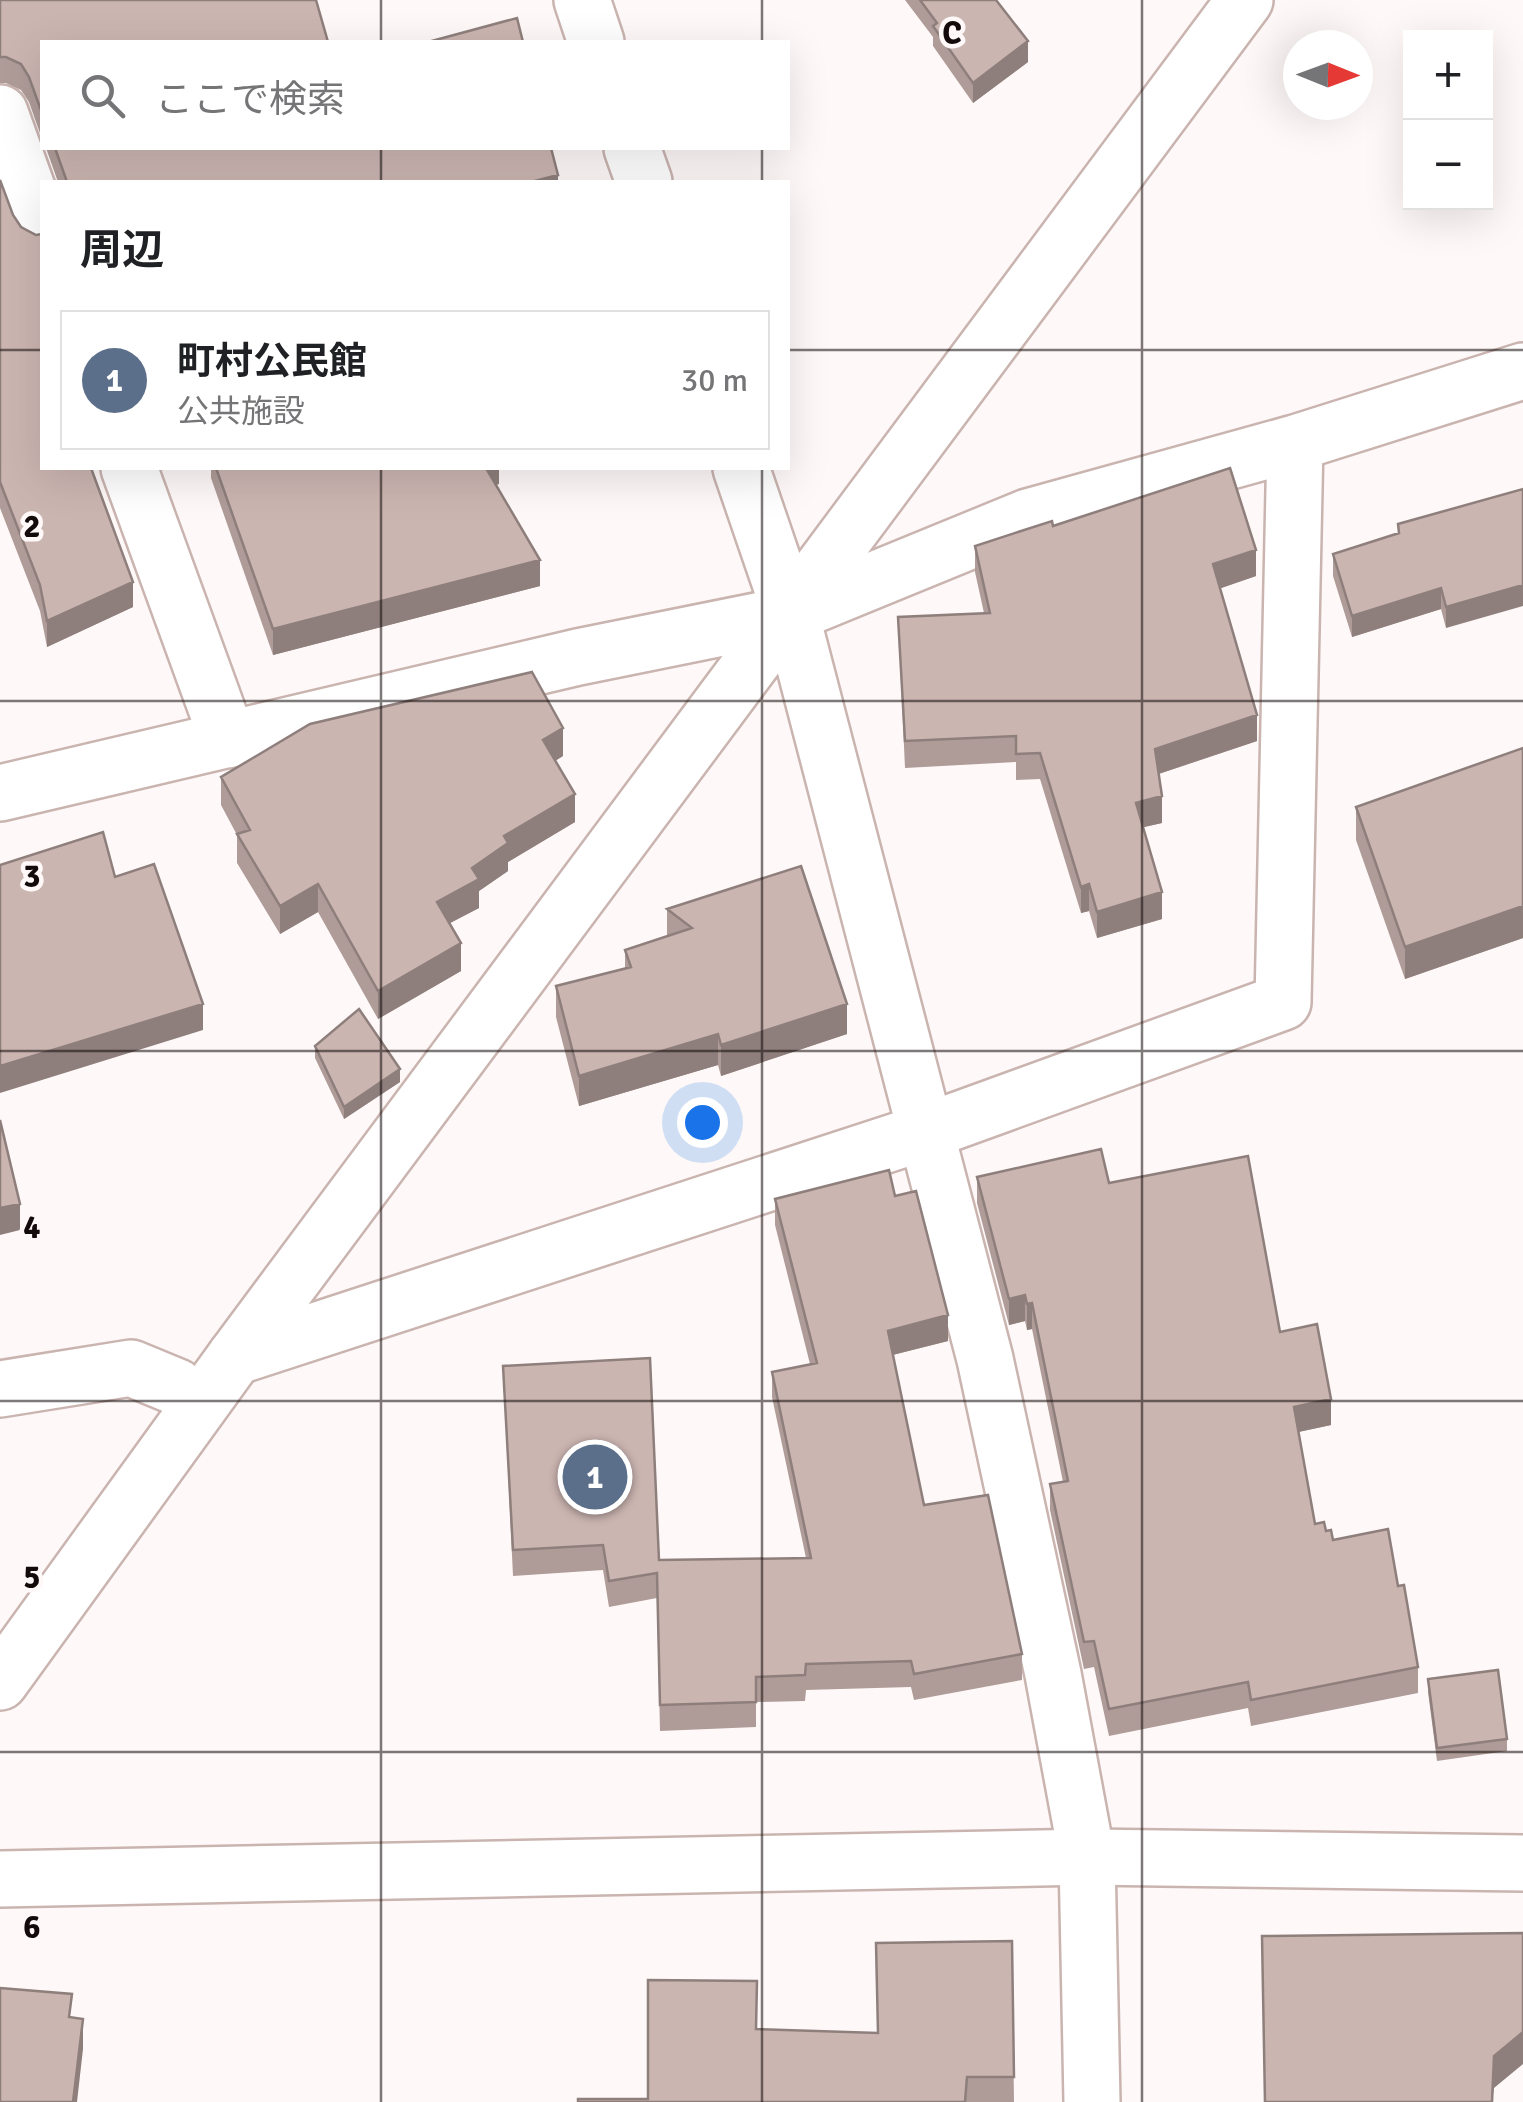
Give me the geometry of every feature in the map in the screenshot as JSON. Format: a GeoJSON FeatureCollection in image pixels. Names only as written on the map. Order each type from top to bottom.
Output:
{"type":"FeatureCollection","features":[{"type":"Feature","properties":{"kind":"street"},"geometry":{"type":"LineString","coordinates":[[582,0],[595,40]]}},
{"type":"Feature","properties":{"kind":"street"},"geometry":{"type":"LineString","coordinates":[[0,1682],[235,1357],[1246,0]]}},
{"type":"Feature","properties":{"kind":"street"},"geometry":{"type":"LineString","coordinates":[[0,113],[40,224]]}},
{"type":"Feature","properties":{"kind":"street"},"geometry":{"type":"LineString","coordinates":[[633,150],[643,180]]}},
{"type":"Feature","properties":{"kind":"street"},"geometry":{"type":"LineString","coordinates":[[0,792],[578,658],[791,614],[1028,517],[1296,443],[1523,371]]}},
{"type":"Feature","properties":{"kind":"street"},"geometry":{"type":"LineString","coordinates":[[235,1357],[925,1132],[1283,1002],[1296,443]]}},
{"type":"Feature","properties":{"kind":"street"},"geometry":{"type":"LineString","coordinates":[[130,470],[228,740]]}},
{"type":"Feature","properties":{"kind":"street"},"geometry":{"type":"LineString","coordinates":[[742,470],[791,614],[984,1359],[1052,1674],[1086,1857],[1092,2102]]}},
{"type":"Feature","properties":{"kind":"street"},"geometry":{"type":"LineString","coordinates":[[0,1389],[132,1368],[177,1387],[199,1406]]}},
{"type":"Feature","properties":{"kind":"street"},"geometry":{"type":"LineString","coordinates":[[0,1878],[1086,1857],[1523,1863]]}},
{"type":"Feature","properties":{"kind":"building"},"geometry":{"type":"Polygon","coordinates":[[[0,0],[316,0],[327,40],[40,40],[40,107],[21,64],[0,57],[0,0]]]}},
{"type":"Feature","properties":{"kind":"building"},"geometry":{"type":"Polygon","coordinates":[[[920,0],[996,0],[1028,41],[973,83],[933,26],[937,23],[920,0]]]}},
{"type":"Feature","properties":{"kind":"building"},"geometry":{"type":"Polygon","coordinates":[[[517,18],[522,40],[435,40],[517,18]]]}},
{"type":"Feature","properties":{"kind":"building"},"geometry":{"type":"Polygon","coordinates":[[[56,150],[552,150],[558,175],[539,180],[66,180],[56,150]]]}},
{"type":"Feature","properties":{"kind":"building"},"geometry":{"type":"Polygon","coordinates":[[[0,180],[21,227],[40,234],[40,470],[92,470],[133,582],[47,621],[40,585],[0,482],[0,180]]]}},
{"type":"Feature","properties":{"kind":"building"},"geometry":{"type":"Polygon","coordinates":[[[1230,468],[1256,550],[1213,564],[1257,715],[1155,749],[1162,796],[1136,803],[1162,892],[1097,912],[1089,884],[1081,887],[1040,753],[1016,754],[1016,736],[905,741],[898,617],[990,613],[975,546],[1052,521],[1053,526],[1230,468]]]}},
{"type":"Feature","properties":{"kind":"building"},"geometry":{"type":"Polygon","coordinates":[[[217,470],[487,470],[540,560],[273,629],[217,470]]]}},
{"type":"Feature","properties":{"kind":"building"},"geometry":{"type":"Polygon","coordinates":[[[1523,489],[1523,585],[1446,607],[1441,588],[1352,616],[1333,554],[1399,533],[1398,524],[1523,489]]]}},
{"type":"Feature","properties":{"kind":"building"},"geometry":{"type":"Polygon","coordinates":[[[532,672],[563,728],[543,740],[575,794],[504,836],[508,843],[472,868],[479,879],[437,902],[461,943],[378,991],[318,884],[280,906],[237,834],[250,830],[221,777],[310,724],[532,672]]]}},
{"type":"Feature","properties":{"kind":"building"},"geometry":{"type":"Polygon","coordinates":[[[1523,748],[1523,906],[1405,947],[1356,807],[1523,748]]]}},
{"type":"Feature","properties":{"kind":"building"},"geometry":{"type":"Polygon","coordinates":[[[103,832],[115,877],[154,864],[203,1004],[0,1066],[0,865],[103,832]]]}},
{"type":"Feature","properties":{"kind":"building"},"geometry":{"type":"Polygon","coordinates":[[[801,866],[847,1004],[721,1045],[718,1034],[579,1076],[556,986],[631,967],[625,950],[692,928],[667,909],[801,866]]]}},
{"type":"Feature","properties":{"kind":"building"},"geometry":{"type":"Polygon","coordinates":[[[359,1009],[400,1069],[344,1107],[315,1046],[359,1009]]]}},
{"type":"Feature","properties":{"kind":"building"},"geometry":{"type":"Polygon","coordinates":[[[0,1120],[20,1204],[0,1208],[0,1120]]]}},
{"type":"Feature","properties":{"kind":"building"},"geometry":{"type":"Polygon","coordinates":[[[1101,1149],[1109,1183],[1248,1156],[1280,1332],[1317,1324],[1331,1399],[1294,1407],[1315,1524],[1324,1522],[1333,1540],[1388,1529],[1398,1586],[1404,1585],[1418,1667],[1251,1700],[1248,1682],[1109,1709],[1094,1641],[1084,1642],[1050,1484],[1068,1481],[1032,1303],[1027,1304],[1025,1295],[1009,1299],[977,1177],[1101,1149]]]}},
{"type":"Feature","properties":{"kind":"building"},"geometry":{"type":"Polygon","coordinates":[[[889,1170],[895,1196],[916,1191],[948,1315],[888,1331],[924,1505],[988,1495],[1022,1654],[914,1674],[911,1661],[806,1664],[805,1675],[756,1677],[756,1702],[660,1705],[657,1573],[609,1581],[603,1545],[513,1550],[503,1366],[650,1358],[659,1560],[811,1558],[772,1372],[817,1363],[775,1199],[889,1170]]]}},
{"type":"Feature","properties":{"kind":"building"},"geometry":{"type":"Polygon","coordinates":[[[1498,1670],[1507,1739],[1437,1748],[1428,1679],[1498,1670]]]}},
{"type":"Feature","properties":{"kind":"building"},"geometry":{"type":"Polygon","coordinates":[[[1523,1933],[1523,2032],[1494,2056],[1492,2102],[1265,2102],[1262,1936],[1523,1933]]]}},
{"type":"Feature","properties":{"kind":"building"},"geometry":{"type":"Polygon","coordinates":[[[1012,1941],[1014,2077],[967,2077],[965,2102],[578,2102],[648,2099],[648,1980],[757,1981],[756,2029],[878,2033],[876,1943],[1012,1941]]]}},
{"type":"Feature","properties":{"kind":"building"},"geometry":{"type":"Polygon","coordinates":[[[0,1988],[72,1994],[69,2017],[83,2019],[73,2102],[0,2102],[0,1988]]]}},
{"type":"Feature","properties":{"kind":"place","name":"町村公民館"},"geometry":{"type":"Point","coordinates":[595,1477]}}]}
